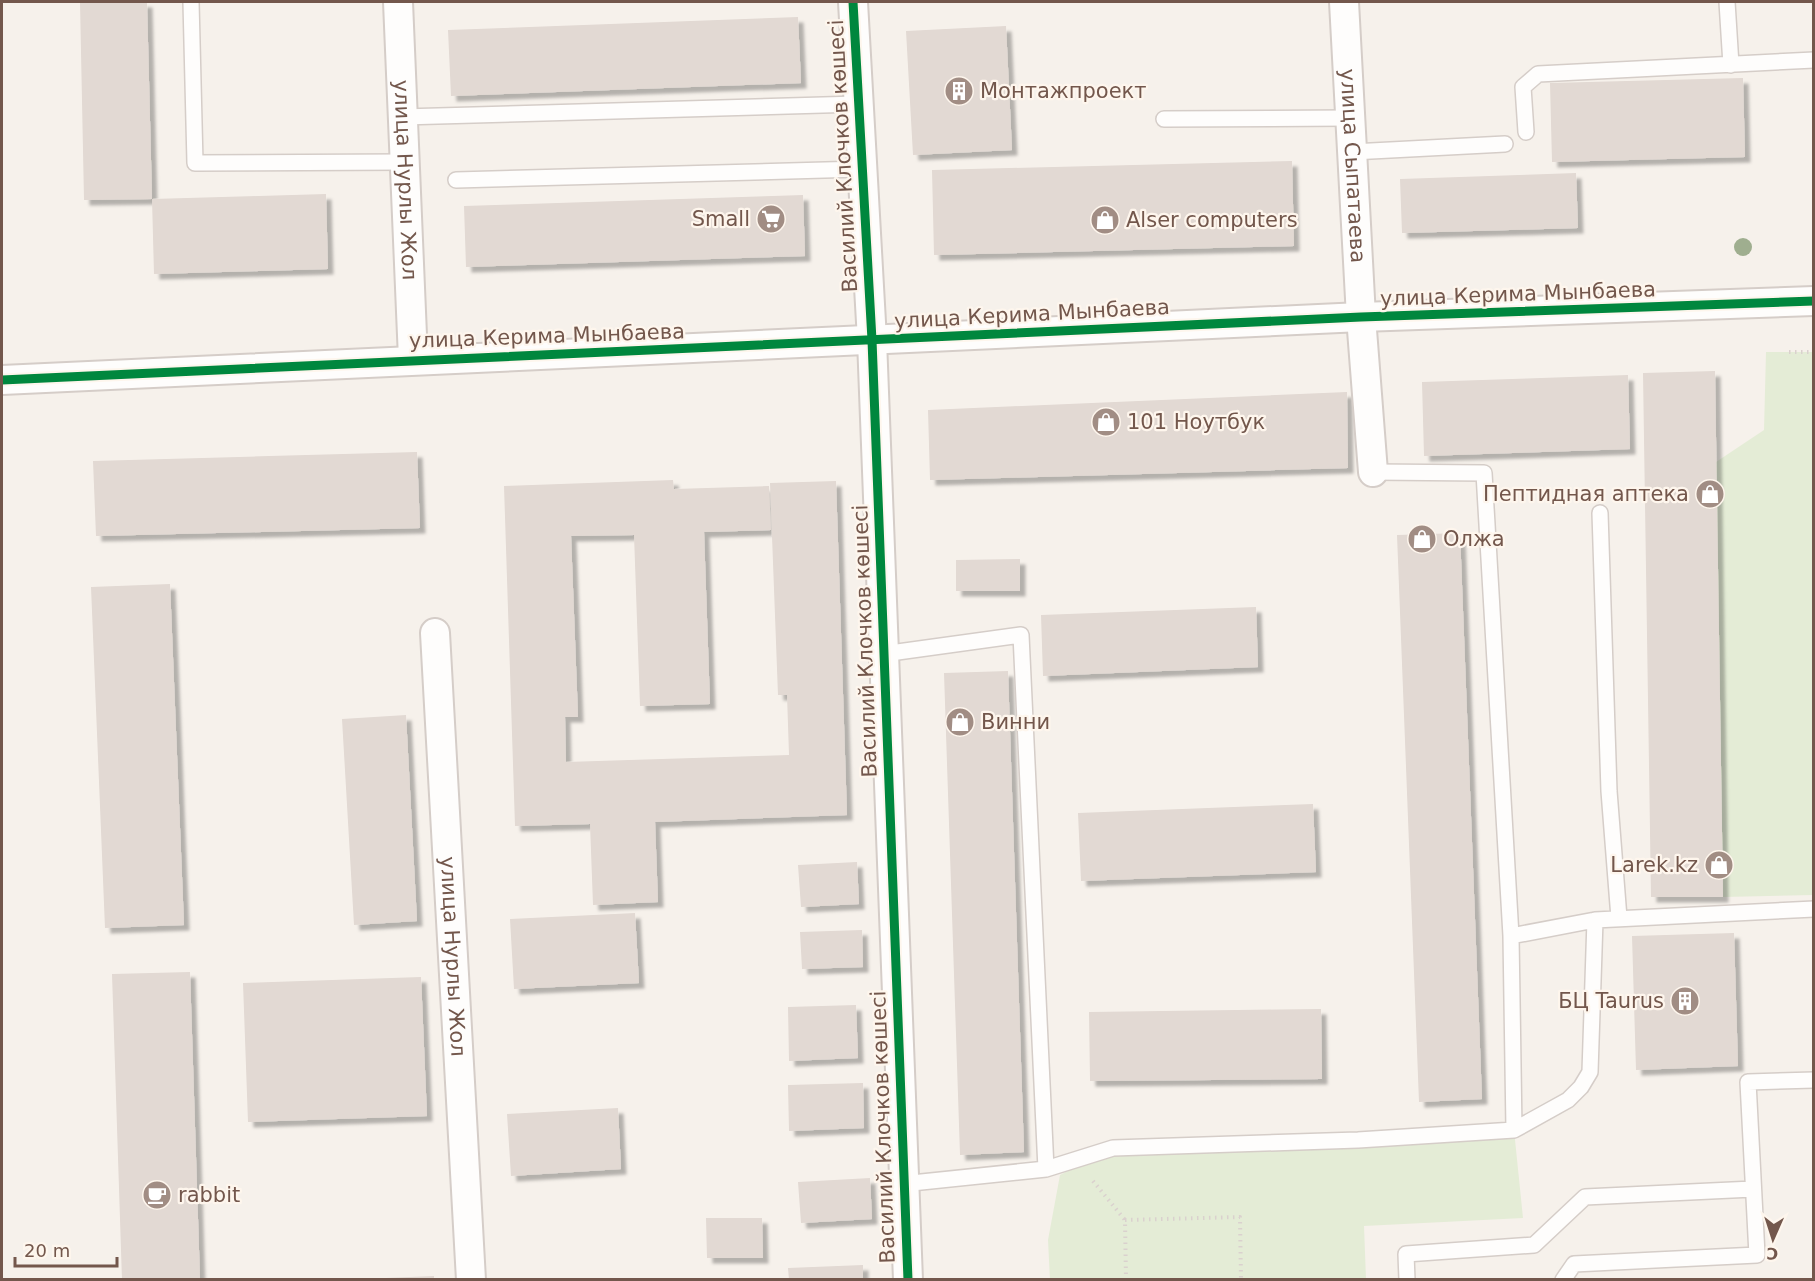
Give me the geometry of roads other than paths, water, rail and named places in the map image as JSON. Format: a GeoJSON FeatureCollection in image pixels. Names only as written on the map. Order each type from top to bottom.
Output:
{"type":"FeatureCollection","features":[{"type":"Feature","properties":{"kind":"street","name":"улица Нурлы Жол"},"geometry":{"type":"LineString","coordinates":[[398,2],[412,359]]}},
{"type":"Feature","properties":{"kind":"street","name":"Василий Клочков көшесі"},"geometry":{"type":"LineString","coordinates":[[853,2],[872,340],[902,1184],[908,1280]]}},
{"type":"Feature","properties":{"kind":"street","name":"улица Сыпатаева"},"geometry":{"type":"LineString","coordinates":[[1344,2],[1361,318],[1373,472]]}},
{"type":"Feature","properties":{"kind":"street","name":"улица Керима Мынбаева"},"geometry":{"type":"LineString","coordinates":[[2,380],[412,359],[1814,301]]}},
{"type":"Feature","properties":{"kind":"street","name":"улица Нурлы Жол"},"geometry":{"type":"LineString","coordinates":[[435,633],[471,1280]]}},
{"type":"Feature","properties":{"kind":"lane"},"geometry":{"type":"LineString","coordinates":[[191,2],[195,163],[404,162]]}},
{"type":"Feature","properties":{"kind":"lane"},"geometry":{"type":"LineString","coordinates":[[1727,2],[1731,64]]}},
{"type":"Feature","properties":{"kind":"lane"},"geometry":{"type":"LineString","coordinates":[[1527,132],[1523,87],[1538,74],[1814,60]]}},
{"type":"Feature","properties":{"kind":"lane"},"geometry":{"type":"LineString","coordinates":[[402,117],[858,104]]}},
{"type":"Feature","properties":{"kind":"lane"},"geometry":{"type":"LineString","coordinates":[[1164,119],[1350,118]]}},
{"type":"Feature","properties":{"kind":"lane"},"geometry":{"type":"LineString","coordinates":[[1352,152],[1505,144]]}},
{"type":"Feature","properties":{"kind":"lane"},"geometry":{"type":"LineString","coordinates":[[456,180],[861,169]]}},
{"type":"Feature","properties":{"kind":"lane"},"geometry":{"type":"LineString","coordinates":[[1373,472],[1484,473],[1512,936],[1514,1130]]}},
{"type":"Feature","properties":{"kind":"lane"},"geometry":{"type":"LineString","coordinates":[[1600,513],[1609,791],[1619,918]]}},
{"type":"Feature","properties":{"kind":"lane"},"geometry":{"type":"LineString","coordinates":[[884,654],[1021,635],[1046,1169]]}},
{"type":"Feature","properties":{"kind":"lane"},"geometry":{"type":"LineString","coordinates":[[1512,936],[1595,920],[1814,909]]}},
{"type":"Feature","properties":{"kind":"lane"},"geometry":{"type":"LineString","coordinates":[[902,1184],[1046,1169],[1113,1148],[1358,1140],[1514,1130],[1568,1100],[1581,1087],[1590,1072],[1595,920]]}},
{"type":"Feature","properties":{"kind":"lane"},"geometry":{"type":"LineString","coordinates":[[1563,1280],[1574,1264],[1756,1255],[1748,1082],[1814,1080]]}},
{"type":"Feature","properties":{"kind":"lane"},"geometry":{"type":"LineString","coordinates":[[1407,1280],[1406,1254],[1534,1245],[1585,1197],[1753,1189]]}},
{"type":"Feature","properties":{"kind":"place","name":"Монтажпроект"},"geometry":{"type":"Point","coordinates":[959,91]}},
{"type":"Feature","properties":{"kind":"place","name":"Small"},"geometry":{"type":"Point","coordinates":[771,219]}},
{"type":"Feature","properties":{"kind":"place","name":"Alser computers"},"geometry":{"type":"Point","coordinates":[1105,220]}},
{"type":"Feature","properties":{"kind":"place","name":"101 Ноутбук"},"geometry":{"type":"Point","coordinates":[1106,422]}},
{"type":"Feature","properties":{"kind":"place","name":"Пептидная аптека"},"geometry":{"type":"Point","coordinates":[1710,494]}},
{"type":"Feature","properties":{"kind":"place","name":"Олжа"},"geometry":{"type":"Point","coordinates":[1422,539]}},
{"type":"Feature","properties":{"kind":"place","name":"Винни"},"geometry":{"type":"Point","coordinates":[960,722]}},
{"type":"Feature","properties":{"kind":"place","name":"Larek.kz"},"geometry":{"type":"Point","coordinates":[1719,865]}},
{"type":"Feature","properties":{"kind":"place","name":"БЦ Taurus"},"geometry":{"type":"Point","coordinates":[1685,1001]}},
{"type":"Feature","properties":{"kind":"place","name":"rabbit"},"geometry":{"type":"Point","coordinates":[157,1195]}}]}
